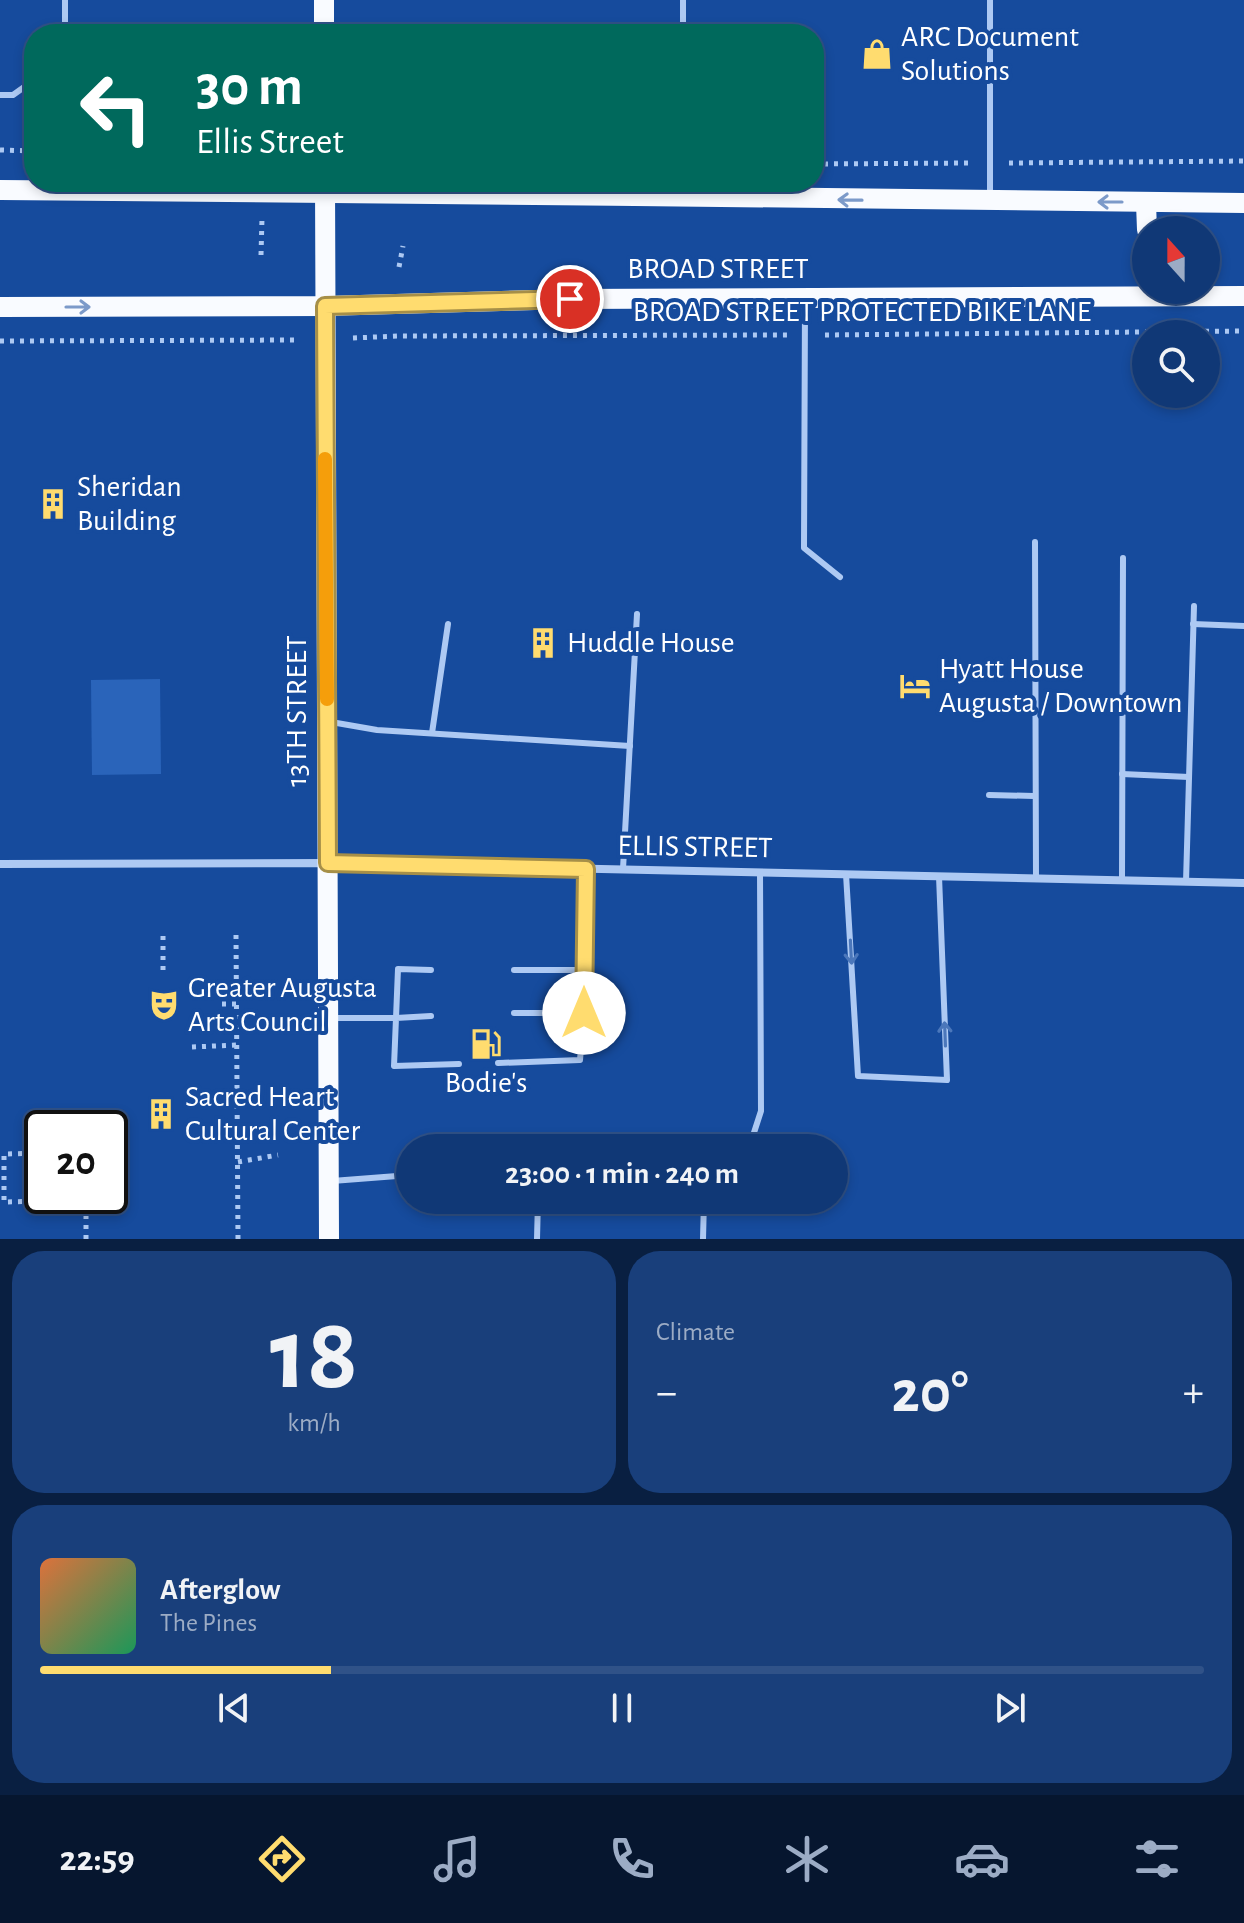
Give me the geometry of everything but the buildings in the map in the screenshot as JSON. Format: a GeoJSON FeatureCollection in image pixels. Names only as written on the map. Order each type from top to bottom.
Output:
{"type":"FeatureCollection","features":[{"type":"Feature","properties":{"kind":"main road"},"geometry":{"type":"LineString","coordinates":[[324,0],[324,24]]}},
{"type":"Feature","properties":{"kind":"main road"},"geometry":{"type":"LineString","coordinates":[[0,190],[24,190]]}},
{"type":"Feature","properties":{"kind":"main road","name":"13TH STREET"},"geometry":{"type":"LineString","coordinates":[[325,192],[329,1239]]}},
{"type":"Feature","properties":{"kind":"main road"},"geometry":{"type":"LineString","coordinates":[[591,192],[1244,203]]}},
{"type":"Feature","properties":{"kind":"main road"},"geometry":{"type":"LineString","coordinates":[[1146,203],[1146,216]]}},
{"type":"Feature","properties":{"kind":"main road","name":"BROAD STREET"},"geometry":{"type":"LineString","coordinates":[[0,307],[325,306],[435,301],[1132,293]]}},
{"type":"Feature","properties":{"kind":"main road","name":"BROAD STREET"},"geometry":{"type":"LineString","coordinates":[[1220,295],[1244,296]]}},
{"type":"Feature","properties":{"kind":"street","name":"ELLIS STREET"},"geometry":{"type":"LineString","coordinates":[[0,864],[328,863],[1244,883]]}},
{"type":"Feature","properties":{"kind":"lane"},"geometry":{"type":"LineString","coordinates":[[65,0],[65,24]]}},
{"type":"Feature","properties":{"kind":"lane"},"geometry":{"type":"LineString","coordinates":[[683,0],[683,24]]}},
{"type":"Feature","properties":{"kind":"lane"},"geometry":{"type":"LineString","coordinates":[[990,0],[990,201]]}},
{"type":"Feature","properties":{"kind":"lane"},"geometry":{"type":"LineString","coordinates":[[0,95],[13,95],[24,87]]}},
{"type":"Feature","properties":{"kind":"lane"},"geometry":{"type":"LineString","coordinates":[[805,298],[804,548],[840,577]]}},
{"type":"Feature","properties":{"kind":"lane"},"geometry":{"type":"LineString","coordinates":[[1035,542],[1036,879]]}},
{"type":"Feature","properties":{"kind":"lane"},"geometry":{"type":"LineString","coordinates":[[1122,880],[1123,558]]}},
{"type":"Feature","properties":{"kind":"lane"},"geometry":{"type":"LineString","coordinates":[[1186,882],[1194,606]]}},
{"type":"Feature","properties":{"kind":"lane"},"geometry":{"type":"LineString","coordinates":[[623,869],[637,614]]}},
{"type":"Feature","properties":{"kind":"lane"},"geometry":{"type":"LineString","coordinates":[[432,733],[448,624]]}},
{"type":"Feature","properties":{"kind":"lane"},"geometry":{"type":"LineString","coordinates":[[1193,624],[1244,626]]}},
{"type":"Feature","properties":{"kind":"lane"},"geometry":{"type":"LineString","coordinates":[[328,722],[377,730],[630,746]]}},
{"type":"Feature","properties":{"kind":"lane"},"geometry":{"type":"LineString","coordinates":[[1122,774],[1189,777]]}},
{"type":"Feature","properties":{"kind":"lane"},"geometry":{"type":"LineString","coordinates":[[989,795],[1034,796]]}},
{"type":"Feature","properties":{"kind":"lane"},"geometry":{"type":"LineString","coordinates":[[498,1063],[580,1060],[584,1013],[586,869]]}},
{"type":"Feature","properties":{"kind":"lane"},"geometry":{"type":"LineString","coordinates":[[754,1134],[761,1111],[760,872]]}},
{"type":"Feature","properties":{"kind":"lane"},"geometry":{"type":"LineString","coordinates":[[846,874],[858,1076],[947,1080],[939,876]]}},
{"type":"Feature","properties":{"kind":"lane"},"geometry":{"type":"LineString","coordinates":[[431,970],[398,969],[394,1066],[459,1064]]}},
{"type":"Feature","properties":{"kind":"lane"},"geometry":{"type":"LineString","coordinates":[[514,970],[584,970]]}},
{"type":"Feature","properties":{"kind":"lane"},"geometry":{"type":"LineString","coordinates":[[514,1013],[584,1013]]}},
{"type":"Feature","properties":{"kind":"lane"},"geometry":{"type":"LineString","coordinates":[[329,1018],[431,1016]]}},
{"type":"Feature","properties":{"kind":"lane"},"geometry":{"type":"LineString","coordinates":[[329,1182],[396,1176]]}},
{"type":"Feature","properties":{"kind":"lane"},"geometry":{"type":"LineString","coordinates":[[537,1239],[538,1214]]}},
{"type":"Feature","properties":{"kind":"lane"},"geometry":{"type":"LineString","coordinates":[[703,1239],[704,1214]]}},
{"type":"Feature","properties":{"kind":"path"},"geometry":{"type":"LineString","coordinates":[[0,150],[24,151]]}},
{"type":"Feature","properties":{"kind":"path"},"geometry":{"type":"LineString","coordinates":[[824,164],[1244,161]]}},
{"type":"Feature","properties":{"kind":"path"},"geometry":{"type":"LineString","coordinates":[[261,255],[262,218]]}},
{"type":"Feature","properties":{"kind":"path"},"geometry":{"type":"LineString","coordinates":[[399,267],[403,246]]}},
{"type":"Feature","properties":{"kind":"path","name":"BROAD STREET PROTECTED BIKE LANE"},"geometry":{"type":"LineString","coordinates":[[0,341],[1244,331]]}},
{"type":"Feature","properties":{"kind":"path"},"geometry":{"type":"LineString","coordinates":[[236,935],[238,1239]]}},
{"type":"Feature","properties":{"kind":"path"},"geometry":{"type":"LineString","coordinates":[[163,936],[163,972]]}},
{"type":"Feature","properties":{"kind":"path"},"geometry":{"type":"LineString","coordinates":[[222,1004],[236,1004]]}},
{"type":"Feature","properties":{"kind":"path"},"geometry":{"type":"LineString","coordinates":[[192,1047],[237,1045]]}},
{"type":"Feature","properties":{"kind":"path"},"geometry":{"type":"LineString","coordinates":[[24,1153],[4,1154],[4,1202],[24,1201]]}},
{"type":"Feature","properties":{"kind":"path"},"geometry":{"type":"LineString","coordinates":[[238,1162],[278,1155]]}},
{"type":"Feature","properties":{"kind":"path"},"geometry":{"type":"LineString","coordinates":[[86,1214],[86,1239]]}},
{"type":"Feature","properties":{"kind":"shaded area"},"geometry":{"type":"Polygon","coordinates":[[[160,679],[161,774],[92,775],[91,680],[160,679]]]}},
{"type":"Feature","properties":{"kind":"slow traffic"},"geometry":{"type":"LineString","coordinates":[[325,459],[327,699]]}},
{"type":"Feature","properties":{"kind":"place","name":"ARC Document Solutions"},"geometry":{"type":"Point","coordinates":[877,54]}},
{"type":"Feature","properties":{"kind":"place","name":"Sheridan Building"},"geometry":{"type":"Point","coordinates":[53,504]}},
{"type":"Feature","properties":{"kind":"place","name":"Huddle House"},"geometry":{"type":"Point","coordinates":[543,643]}},
{"type":"Feature","properties":{"kind":"place","name":"Hyatt House Augusta / Downtown"},"geometry":{"type":"Point","coordinates":[915,686]}},
{"type":"Feature","properties":{"kind":"place","name":"Greater Augusta Arts Council"},"geometry":{"type":"Point","coordinates":[164,1005]}},
{"type":"Feature","properties":{"kind":"place","name":"Bodie's"},"geometry":{"type":"Point","coordinates":[486,1044]}},
{"type":"Feature","properties":{"kind":"place","name":"Sacred Heart Cultural Center"},"geometry":{"type":"Point","coordinates":[161,1114]}},
{"type":"Feature","properties":{"kind":"route"},"geometry":{"type":"LineString","coordinates":[[570,299],[325,306],[328,863],[586,869],[584,1013]]}}]}
